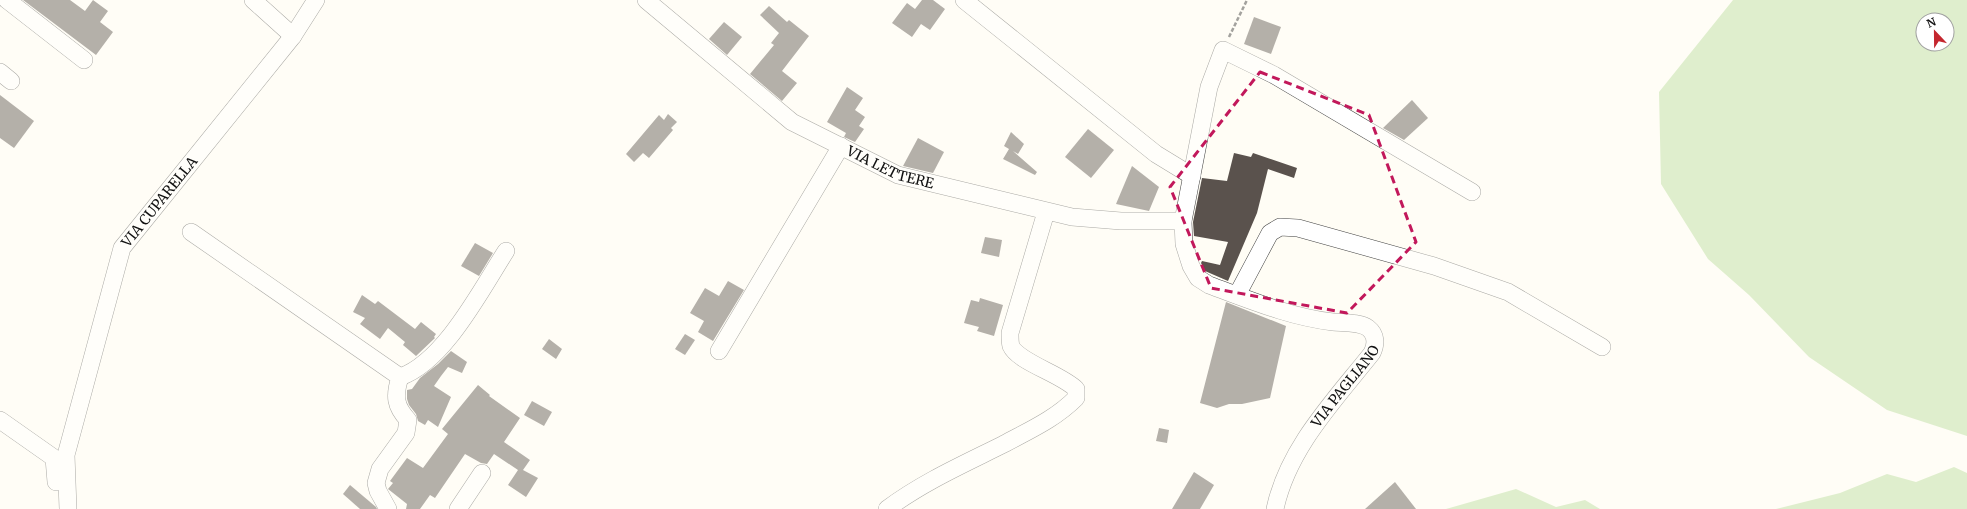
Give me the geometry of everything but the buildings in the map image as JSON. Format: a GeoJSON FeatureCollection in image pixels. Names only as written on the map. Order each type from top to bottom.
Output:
{"type":"FeatureCollection","features":[{"type":"Feature","properties":{"kind":"street"},"geometry":{"type":"LineString","coordinates":[[7,0],[84,60]]}},
{"type":"Feature","properties":{"kind":"street"},"geometry":{"type":"LineString","coordinates":[[253,0],[293,36]]}},
{"type":"Feature","properties":{"kind":"street","name":"VIA CUPARELLA"},"geometry":{"type":"LineString","coordinates":[[68,509],[66,455],[122,248],[293,36],[316,0]]}},
{"type":"Feature","properties":{"kind":"street","name":"VIA LETTERE"},"geometry":{"type":"LineString","coordinates":[[646,0],[792,122],[898,175],[1046,212],[1072,217],[1121,221],[1183,221]]}},
{"type":"Feature","properties":{"kind":"street"},"geometry":{"type":"LineString","coordinates":[[964,0],[1156,154],[1192,176]]}},
{"type":"Feature","properties":{"kind":"street"},"geometry":{"type":"LineString","coordinates":[[1223,50],[1274,76],[1472,192]]}},
{"type":"Feature","properties":{"kind":"street","name":"VIA PAGLIANO"},"geometry":{"type":"LineString","coordinates":[[1223,50],[1210,87],[1183,221],[1184,244],[1191,266],[1198,278],[1209,285],[1293,315],[1363,326],[1368,328],[1375,337],[1376,342],[1372,353],[1303,440],[1278,496],[1275,509]]}},
{"type":"Feature","properties":{"kind":"street"},"geometry":{"type":"LineString","coordinates":[[719,351],[841,146]]}},
{"type":"Feature","properties":{"kind":"street"},"geometry":{"type":"LineString","coordinates":[[887,509],[903,497],[933,479],[1044,424],[1076,398],[1076,389],[1069,382],[1020,356],[1011,346],[1010,333],[1046,212]]}},
{"type":"Feature","properties":{"kind":"street"},"geometry":{"type":"LineString","coordinates":[[1236,295],[1270,233],[1280,227],[1298,228],[1434,266],[1508,292],[1602,347]]}},
{"type":"Feature","properties":{"kind":"street"},"geometry":{"type":"LineString","coordinates":[[191,232],[400,377]]}},
{"type":"Feature","properties":{"kind":"street"},"geometry":{"type":"LineString","coordinates":[[400,377],[413,372],[449,338],[506,251]]}},
{"type":"Feature","properties":{"kind":"street"},"geometry":{"type":"LineString","coordinates":[[388,509],[378,491],[376,483],[380,469],[406,433],[408,420],[399,411],[396,390],[400,377]]}},
{"type":"Feature","properties":{"kind":"street"},"geometry":{"type":"LineString","coordinates":[[0,420],[54,458],[58,509]]}},
{"type":"Feature","properties":{"kind":"street"},"geometry":{"type":"LineString","coordinates":[[458,509],[482,473]]}},
{"type":"Feature","properties":{"kind":"path"},"geometry":{"type":"LineString","coordinates":[[1223,50],[1247,0]]}},
{"type":"Feature","properties":{"kind":"highlighted area"},"geometry":{"type":"Polygon","coordinates":[[[1260,72],[1369,115],[1416,242],[1347,313],[1211,288],[1170,187],[1260,72]]]}},
{"type":"Feature","properties":{"kind":"green space"},"geometry":{"type":"Polygon","coordinates":[[[1733,0],[1967,0],[1967,436],[1887,410],[1809,357],[1749,295],[1708,259],[1661,184],[1659,92],[1733,0]]]}},
{"type":"Feature","properties":{"kind":"green space"},"geometry":{"type":"Polygon","coordinates":[[[1954,467],[1967,473],[1967,509],[1776,509],[1840,493],[1887,474],[1916,482],[1954,467]]]}},
{"type":"Feature","properties":{"kind":"green space"},"geometry":{"type":"Polygon","coordinates":[[[1516,489],[1556,507],[1585,500],[1600,509],[1446,509],[1516,489]]]}}]}
